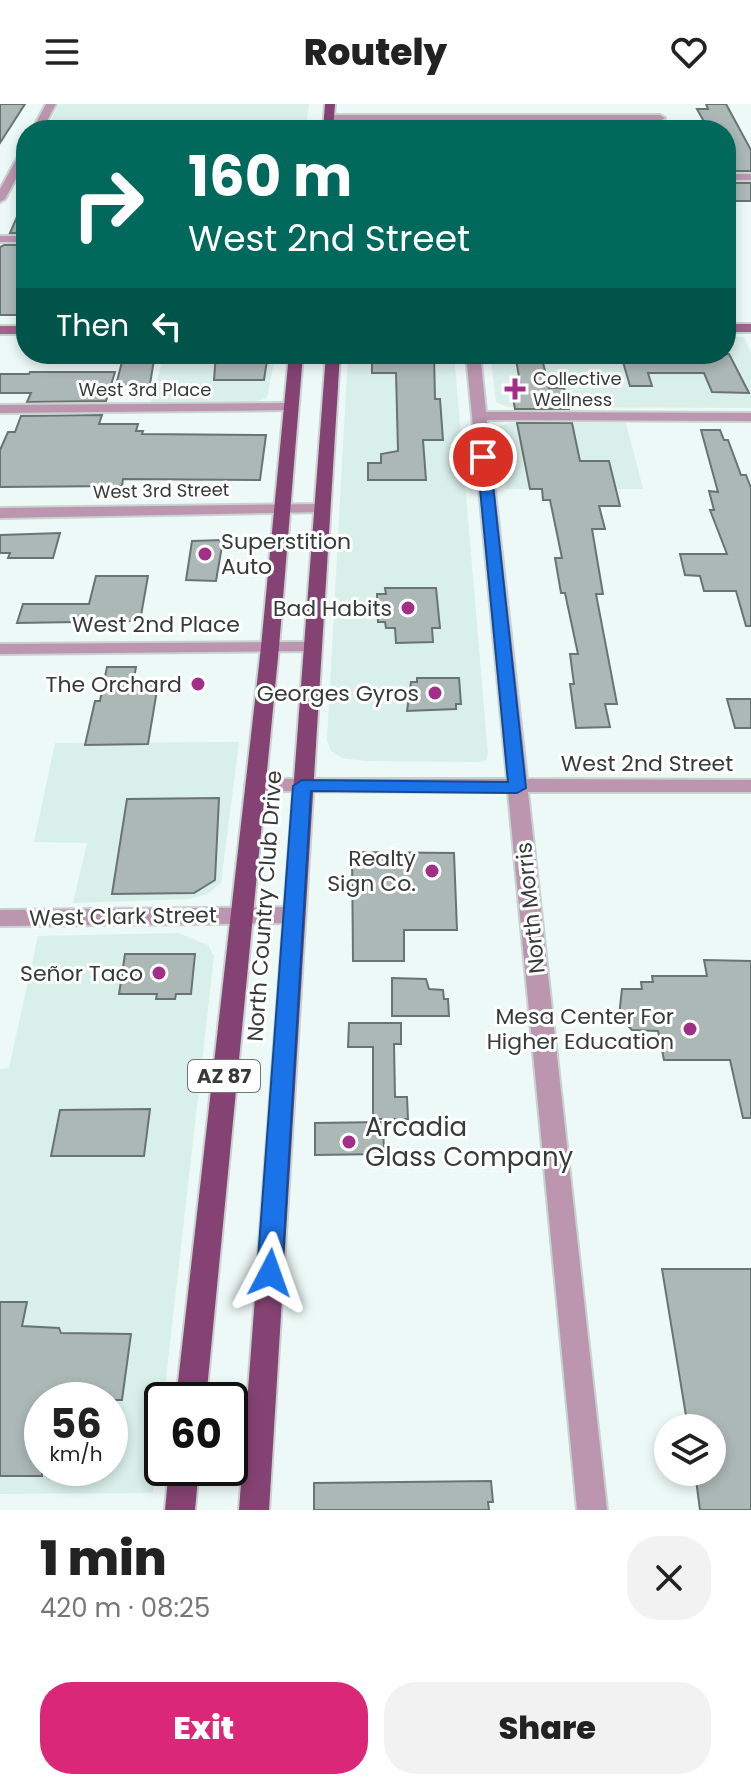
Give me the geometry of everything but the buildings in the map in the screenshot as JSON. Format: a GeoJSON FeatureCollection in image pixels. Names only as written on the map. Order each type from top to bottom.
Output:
{"type":"FeatureCollection","features":[{"type":"Feature","properties":{"kind":"main road"},"geometry":{"type":"LineString","coordinates":[[329,120],[330,104]]}},
{"type":"Feature","properties":{"kind":"main road","name":"North Country Club Drive"},"geometry":{"type":"LineString","coordinates":[[193,1382],[270,647],[295,364]]}},
{"type":"Feature","properties":{"kind":"main road","name":"North Country Club Drive"},"geometry":{"type":"LineString","coordinates":[[254,1510],[332,364]]}},
{"type":"Feature","properties":{"kind":"main road"},"geometry":{"type":"LineString","coordinates":[[180,1510],[182,1486]]}},
{"type":"Feature","properties":{"kind":"street"},"geometry":{"type":"LineString","coordinates":[[329,117],[660,118]]}},
{"type":"Feature","properties":{"kind":"street"},"geometry":{"type":"LineString","coordinates":[[0,199],[16,169]]}},
{"type":"Feature","properties":{"kind":"street"},"geometry":{"type":"LineString","coordinates":[[9,182],[16,182]]}},
{"type":"Feature","properties":{"kind":"street","name":"North Morris"},"geometry":{"type":"LineString","coordinates":[[474,364],[592,1510]]}},
{"type":"Feature","properties":{"kind":"street","name":"West 3rd Place"},"geometry":{"type":"LineString","coordinates":[[0,409],[290,407]]}},
{"type":"Feature","properties":{"kind":"street"},"geometry":{"type":"LineString","coordinates":[[479,416],[751,417]]}},
{"type":"Feature","properties":{"kind":"street","name":"West 3rd Street"},"geometry":{"type":"LineString","coordinates":[[0,513],[322,509]]}},
{"type":"Feature","properties":{"kind":"street","name":"West 2nd Place"},"geometry":{"type":"LineString","coordinates":[[0,649],[311,647]]}},
{"type":"Feature","properties":{"kind":"street","name":"West 2nd Street"},"geometry":{"type":"LineString","coordinates":[[255,785],[517,788],[751,786]]}},
{"type":"Feature","properties":{"kind":"street","name":"West Clark Street"},"geometry":{"type":"LineString","coordinates":[[0,918],[293,915]]}},
{"type":"Feature","properties":{"kind":"shaded area"},"geometry":{"type":"Polygon","coordinates":[[[59,104],[309,104],[307,120],[51,120],[59,104]]]}},
{"type":"Feature","properties":{"kind":"shaded area"},"geometry":{"type":"Polygon","coordinates":[[[736,337],[744,337],[751,353],[751,408],[509,407],[496,402],[491,364],[736,364],[736,337]]]}},
{"type":"Feature","properties":{"kind":"shaded area"},"geometry":{"type":"Polygon","coordinates":[[[161,364],[275,364],[267,398],[257,401],[151,402],[161,364]]]}},
{"type":"Feature","properties":{"kind":"shaded area"},"geometry":{"type":"Polygon","coordinates":[[[347,364],[455,364],[488,754],[486,760],[365,761],[342,758],[331,751],[327,740],[347,364]]]}},
{"type":"Feature","properties":{"kind":"shaded area"},"geometry":{"type":"Polygon","coordinates":[[[508,423],[626,423],[643,489],[506,489],[500,426],[508,423]]]}},
{"type":"Feature","properties":{"kind":"shaded area"},"geometry":{"type":"Polygon","coordinates":[[[239,742],[221,883],[207,894],[189,899],[73,903],[87,843],[34,842],[55,743],[239,742]]]}},
{"type":"Feature","properties":{"kind":"shaded area"},"geometry":{"type":"Polygon","coordinates":[[[178,933],[208,945],[214,956],[166,1382],[144,1382],[144,1486],[154,1486],[153,1493],[0,1494],[0,1069],[9,1068],[38,936],[178,933]]]}},
{"type":"Feature","properties":{"kind":"place","name":"Collective Wellness"},"geometry":{"type":"Point","coordinates":[515,389]}},
{"type":"Feature","properties":{"kind":"place","name":"Superstition Auto"},"geometry":{"type":"Point","coordinates":[205,554]}},
{"type":"Feature","properties":{"kind":"place","name":"Bad Habits"},"geometry":{"type":"Point","coordinates":[408,608]}},
{"type":"Feature","properties":{"kind":"place","name":"The Orchard"},"geometry":{"type":"Point","coordinates":[198,684]}},
{"type":"Feature","properties":{"kind":"place","name":"Georges Gyros"},"geometry":{"type":"Point","coordinates":[435,693]}},
{"type":"Feature","properties":{"kind":"place","name":"Realty Sign Co."},"geometry":{"type":"Point","coordinates":[432,871]}},
{"type":"Feature","properties":{"kind":"place","name":"Señor Taco"},"geometry":{"type":"Point","coordinates":[159,973]}},
{"type":"Feature","properties":{"kind":"place","name":"Mesa Center For Higher Education"},"geometry":{"type":"Point","coordinates":[690,1029]}},
{"type":"Feature","properties":{"kind":"place","name":"Arcadia Glass Company"},"geometry":{"type":"Point","coordinates":[349,1142]}},
{"type":"Feature","properties":{"kind":"route"},"geometry":{"type":"LineString","coordinates":[[270,1273],[302,786],[517,788],[483,457]]}}]}
